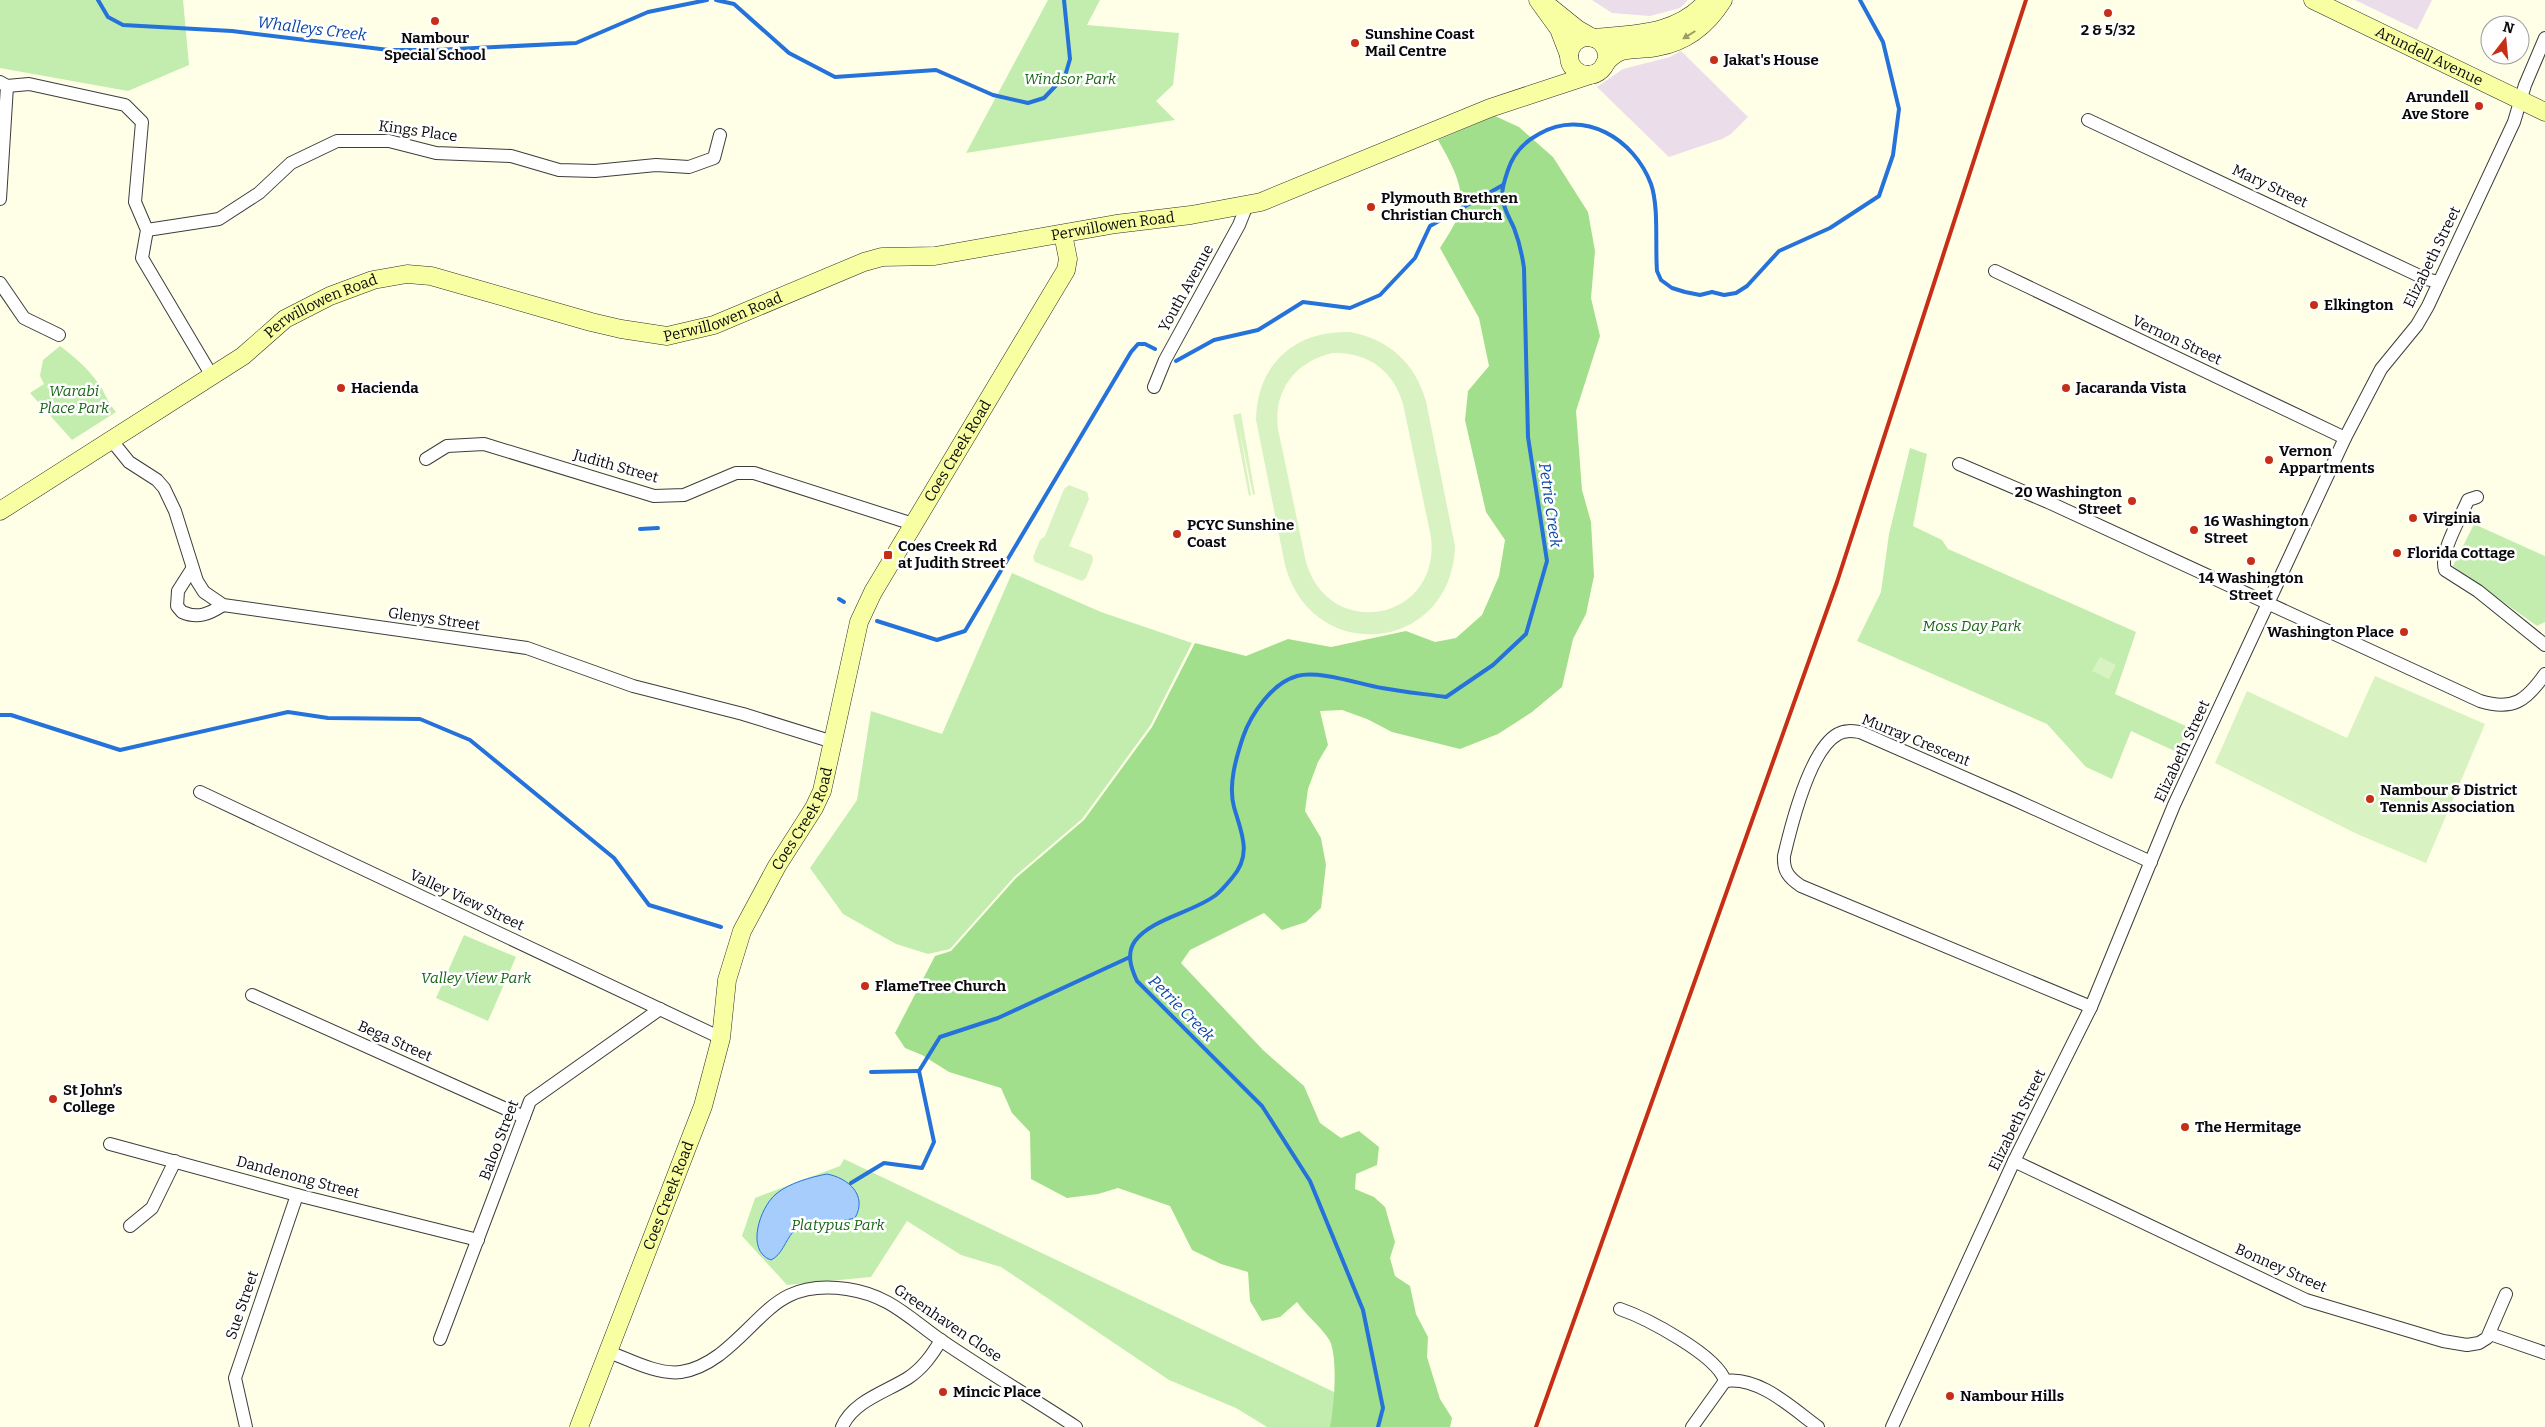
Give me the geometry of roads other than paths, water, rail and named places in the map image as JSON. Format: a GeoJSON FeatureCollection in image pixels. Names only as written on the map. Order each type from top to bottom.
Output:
{"type":"FeatureCollection","features":[{"type":"Feature","properties":{"kind":"street"},"geometry":{"type":"LineString","coordinates":[[1539,0],[1577,30],[1600,42],[1606,51],[1599,70],[1584,75],[1576,71],[1570,64],[1569,55],[1559,29],[1539,0]]}},
{"type":"Feature","properties":{"kind":"street"},"geometry":{"type":"LineString","coordinates":[[1569,55],[1574,42],[1580,38],[1662,30],[1687,19],[1708,0]]}},
{"type":"Feature","properties":{"kind":"street","name":"Perwillowen Road"},"geometry":{"type":"LineString","coordinates":[[1490,108],[1599,70],[1613,55],[1623,50],[1657,47],[1690,34],[1710,18],[1722,0]]}},
{"type":"Feature","properties":{"kind":"street","name":"Arundell Avenue"},"geometry":{"type":"LineString","coordinates":[[2313,0],[2545,112]]}},
{"type":"Feature","properties":{"kind":"street","name":"Elizabeth Street"},"geometry":{"type":"LineString","coordinates":[[1892,1427],[2014,1161],[2090,1007],[2152,862],[2174,805],[2344,438],[2377,376],[2417,325],[2439,282],[2514,122],[2528,75],[2545,38]]}},
{"type":"Feature","properties":{"kind":"street","name":"Perwillowen Road"},"geometry":{"type":"LineString","coordinates":[[0,511],[243,356],[284,319],[330,296],[373,280],[407,274],[450,280],[621,329],[667,336],[714,325],[864,262],[882,257],[934,256],[1246,205],[1283,195],[1490,108],[1549,79],[1569,55]]}},
{"type":"Feature","properties":{"kind":"street"},"geometry":{"type":"LineString","coordinates":[[0,198],[4,84],[29,84],[124,104],[142,122],[135,202],[147,230],[142,258],[212,376]]}},
{"type":"Feature","properties":{"kind":"street","name":"Mary Street"},"geometry":{"type":"LineString","coordinates":[[2088,120],[2426,278],[2439,282]]}},
{"type":"Feature","properties":{"kind":"street","name":"Kings Place"},"geometry":{"type":"LineString","coordinates":[[147,230],[219,219],[259,193],[291,163],[336,140],[389,141],[436,152],[511,156],[559,170],[595,171],[656,165],[689,167],[714,158],[720,135]]}},
{"type":"Feature","properties":{"kind":"street","name":"Youth Avenue"},"geometry":{"type":"LineString","coordinates":[[1154,387],[1165,360],[1239,226],[1246,205]]}},
{"type":"Feature","properties":{"kind":"street","name":"Coes Creek Road"},"geometry":{"type":"LineString","coordinates":[[579,1427],[703,1106],[721,1038],[727,980],[742,931],[777,866],[814,808],[825,781],[859,622],[873,592],[1066,270],[1068,259],[1063,234]]}},
{"type":"Feature","properties":{"kind":"street","name":"Vernon Street"},"geometry":{"type":"LineString","coordinates":[[1994,271],[2344,438]]}},
{"type":"Feature","properties":{"kind":"street"},"geometry":{"type":"LineString","coordinates":[[0,283],[24,318],[59,335]]}},
{"type":"Feature","properties":{"kind":"street","name":"Glenys Street"},"geometry":{"type":"LineString","coordinates":[[112,441],[129,462],[157,480],[164,488],[175,511],[192,569],[204,592],[223,605],[527,648],[633,686],[743,714],[833,742]]}},
{"type":"Feature","properties":{"kind":"street","name":"Judith Street"},"geometry":{"type":"LineString","coordinates":[[426,459],[447,446],[484,444],[654,496],[684,495],[736,473],[754,473],[913,524]]}},
{"type":"Feature","properties":{"kind":"street"},"geometry":{"type":"LineString","coordinates":[[1959,464],[2057,506],[2480,701],[2509,706],[2522,700],[2545,674]]}},
{"type":"Feature","properties":{"kind":"street"},"geometry":{"type":"LineString","coordinates":[[2477,497],[2468,500],[2449,543],[2443,560],[2445,570],[2478,591],[2545,645]]}},
{"type":"Feature","properties":{"kind":"street"},"geometry":{"type":"LineString","coordinates":[[192,569],[178,590],[177,606],[182,612],[198,616],[208,614],[223,605]]}},
{"type":"Feature","properties":{"kind":"street","name":"Murray Crescent"},"geometry":{"type":"LineString","coordinates":[[2090,1007],[1791,880],[1784,866],[1784,856],[1807,780],[1825,745],[1832,738],[1848,731],[1860,732],[2013,798],[2152,862]]}},
{"type":"Feature","properties":{"kind":"street","name":"Valley View Street"},"geometry":{"type":"LineString","coordinates":[[200,792],[721,1038]]}},
{"type":"Feature","properties":{"kind":"street","name":"Bega Street"},"geometry":{"type":"LineString","coordinates":[[252,995],[524,1117]]}},
{"type":"Feature","properties":{"kind":"street","name":"Baloo Street"},"geometry":{"type":"LineString","coordinates":[[440,1339],[530,1102],[660,1009]]}},
{"type":"Feature","properties":{"kind":"street","name":"Dandenong Street"},"geometry":{"type":"LineString","coordinates":[[110,1144],[297,1195],[478,1240]]}},
{"type":"Feature","properties":{"kind":"street"},"geometry":{"type":"LineString","coordinates":[[130,1226],[152,1208],[175,1161]]}},
{"type":"Feature","properties":{"kind":"street","name":"Bonney Street"},"geometry":{"type":"LineString","coordinates":[[2014,1161],[2306,1300],[2458,1345],[2479,1343],[2490,1334]]}},
{"type":"Feature","properties":{"kind":"street","name":"Sue Street"},"geometry":{"type":"LineString","coordinates":[[246,1427],[235,1378],[297,1195]]}},
{"type":"Feature","properties":{"kind":"street","name":"Greenhaven Close"},"geometry":{"type":"LineString","coordinates":[[609,1352],[670,1372],[690,1370],[713,1359],[725,1350],[779,1300],[805,1290],[822,1287],[848,1289],[884,1299],[942,1340],[1076,1427]]}},
{"type":"Feature","properties":{"kind":"street"},"geometry":{"type":"LineString","coordinates":[[2506,1294],[2490,1334],[2545,1353]]}},
{"type":"Feature","properties":{"kind":"street"},"geometry":{"type":"LineString","coordinates":[[1620,1309],[1652,1322],[1714,1363],[1723,1373],[1725,1381]]}},
{"type":"Feature","properties":{"kind":"street"},"geometry":{"type":"LineString","coordinates":[[842,1427],[862,1404],[907,1378],[926,1363],[942,1340]]}},
{"type":"Feature","properties":{"kind":"street"},"geometry":{"type":"LineString","coordinates":[[1692,1427],[1725,1381],[1737,1379],[1756,1386],[1818,1427]]}},
{"type":"Feature","properties":{"kind":"water"},"geometry":{"type":"Polygon","coordinates":[[[827,1174],[842,1179],[854,1189],[859,1202],[855,1218],[793,1232],[775,1258],[771,1260],[763,1255],[757,1239],[758,1228],[770,1200],[781,1190],[794,1184],[827,1174]]]}},
{"type":"Feature","properties":{"kind":"waterway","name":"Whalleys Creek"},"geometry":{"type":"LineString","coordinates":[[98,0],[108,17],[123,25],[232,31],[389,50],[435,50],[576,43],[648,12],[707,0]]}},
{"type":"Feature","properties":{"kind":"waterway","name":"Whalleys Creek"},"geometry":{"type":"LineString","coordinates":[[716,0],[734,4],[789,53],[835,77],[936,70],[993,95],[1028,103],[1044,98],[1065,76],[1070,59],[1064,0]]}},
{"type":"Feature","properties":{"kind":"waterway","name":"Petrie Creek"},"geometry":{"type":"LineString","coordinates":[[1378,1427],[1383,1408],[1363,1310],[1310,1181],[1262,1106],[1137,981],[1130,961],[1132,946],[1142,933],[1151,927],[1216,895],[1238,869],[1244,852],[1242,834],[1232,799],[1235,763],[1251,719],[1264,700],[1279,685],[1297,676],[1316,675],[1446,697],[1493,665],[1526,634],[1547,561],[1528,437],[1524,268],[1514,228],[1502,196],[1510,164],[1516,154],[1534,137],[1556,127],[1573,125],[1590,127],[1606,132],[1633,154],[1651,184],[1656,215],[1657,271],[1661,280],[1672,288],[1700,295],[1712,292],[1724,295],[1736,293],[1747,286],[1779,251],[1830,228],[1879,196],[1893,155],[1899,109],[1883,42],[1860,0]]}},
{"type":"Feature","properties":{"kind":"waterway"},"geometry":{"type":"LineString","coordinates":[[1176,361],[1214,340],[1258,330],[1303,302],[1350,308],[1380,295],[1415,258],[1430,226],[1503,185]]}},
{"type":"Feature","properties":{"kind":"waterway"},"geometry":{"type":"LineString","coordinates":[[877,621],[937,640],[965,631],[1131,352],[1138,344],[1145,344],[1155,349]]}},
{"type":"Feature","properties":{"kind":"waterway"},"geometry":{"type":"LineString","coordinates":[[640,529],[658,528]]}},
{"type":"Feature","properties":{"kind":"waterway"},"geometry":{"type":"LineString","coordinates":[[839,599],[844,602]]}},
{"type":"Feature","properties":{"kind":"waterway"},"geometry":{"type":"LineString","coordinates":[[0,715],[11,715],[120,750],[288,712],[328,718],[420,719],[470,740],[614,858],[649,905],[721,927]]}},
{"type":"Feature","properties":{"kind":"waterway"},"geometry":{"type":"LineString","coordinates":[[851,1183],[884,1163],[922,1168],[934,1142],[919,1071],[940,1037],[998,1018],[1130,957]]}},
{"type":"Feature","properties":{"kind":"waterway"},"geometry":{"type":"LineString","coordinates":[[871,1072],[919,1071]]}},
{"type":"Feature","properties":{"kind":"railway"},"geometry":{"type":"LineString","coordinates":[[1536,1427],[1837,582],[2026,0]]}},
{"type":"Feature","properties":{"kind":"place","name":"2 & 5/32"},"geometry":{"type":"Point","coordinates":[2108,13]}},
{"type":"Feature","properties":{"kind":"place","name":"Nambour Special School"},"geometry":{"type":"Point","coordinates":[435,21]}},
{"type":"Feature","properties":{"kind":"place","name":"Sunshine Coast Mail Centre"},"geometry":{"type":"Point","coordinates":[1355,43]}},
{"type":"Feature","properties":{"kind":"place","name":"Jakat's House"},"geometry":{"type":"Point","coordinates":[1714,60]}},
{"type":"Feature","properties":{"kind":"place","name":"Arundell Ave Store"},"geometry":{"type":"Point","coordinates":[2479,106]}},
{"type":"Feature","properties":{"kind":"place","name":"Plymouth Brethren Christian Church"},"geometry":{"type":"Point","coordinates":[1371,207]}},
{"type":"Feature","properties":{"kind":"place","name":"Elkington"},"geometry":{"type":"Point","coordinates":[2314,305]}},
{"type":"Feature","properties":{"kind":"place","name":"Hacienda"},"geometry":{"type":"Point","coordinates":[341,388]}},
{"type":"Feature","properties":{"kind":"place","name":"Jacaranda Vista"},"geometry":{"type":"Point","coordinates":[2066,388]}},
{"type":"Feature","properties":{"kind":"place","name":"Vernon Appartments"},"geometry":{"type":"Point","coordinates":[2269,460]}},
{"type":"Feature","properties":{"kind":"place","name":"20 Washington Street"},"geometry":{"type":"Point","coordinates":[2132,501]}},
{"type":"Feature","properties":{"kind":"place","name":"Virginia"},"geometry":{"type":"Point","coordinates":[2413,518]}},
{"type":"Feature","properties":{"kind":"place","name":"16 Washington Street"},"geometry":{"type":"Point","coordinates":[2194,530]}},
{"type":"Feature","properties":{"kind":"place","name":"PCYC Sunshine Coast"},"geometry":{"type":"Point","coordinates":[1177,534]}},
{"type":"Feature","properties":{"kind":"place","name":"Florida Cottage"},"geometry":{"type":"Point","coordinates":[2397,553]}},
{"type":"Feature","properties":{"kind":"place","name":"Coes Creek Rd at Judith Street"},"geometry":{"type":"Point","coordinates":[888,555]}},
{"type":"Feature","properties":{"kind":"place","name":"14 Washington Street"},"geometry":{"type":"Point","coordinates":[2251,561]}},
{"type":"Feature","properties":{"kind":"place","name":"Washington Place"},"geometry":{"type":"Point","coordinates":[2404,632]}},
{"type":"Feature","properties":{"kind":"place","name":"Nambour & District Tennis Association"},"geometry":{"type":"Point","coordinates":[2370,799]}},
{"type":"Feature","properties":{"kind":"place","name":"FlameTree Church"},"geometry":{"type":"Point","coordinates":[865,986]}},
{"type":"Feature","properties":{"kind":"place","name":"St John’s College"},"geometry":{"type":"Point","coordinates":[53,1099]}},
{"type":"Feature","properties":{"kind":"place","name":"The Hermitage"},"geometry":{"type":"Point","coordinates":[2185,1127]}},
{"type":"Feature","properties":{"kind":"place","name":"Mincic Place"},"geometry":{"type":"Point","coordinates":[943,1392]}},
{"type":"Feature","properties":{"kind":"place","name":"Nambour Hills"},"geometry":{"type":"Point","coordinates":[1950,1396]}},
{"type":"Feature","properties":{"kind":"park label","name":"Windsor Park"},"geometry":{"type":"Point","coordinates":[1070,79]}},
{"type":"Feature","properties":{"kind":"park label","name":"Warabi Place Park"},"geometry":{"type":"Point","coordinates":[74,400]}},
{"type":"Feature","properties":{"kind":"park label","name":"Moss Day Park"},"geometry":{"type":"Point","coordinates":[1972,626]}},
{"type":"Feature","properties":{"kind":"park label","name":"Valley View Park"},"geometry":{"type":"Point","coordinates":[476,978]}},
{"type":"Feature","properties":{"kind":"park label","name":"Platypus Park"},"geometry":{"type":"Point","coordinates":[838,1225]}}]}
